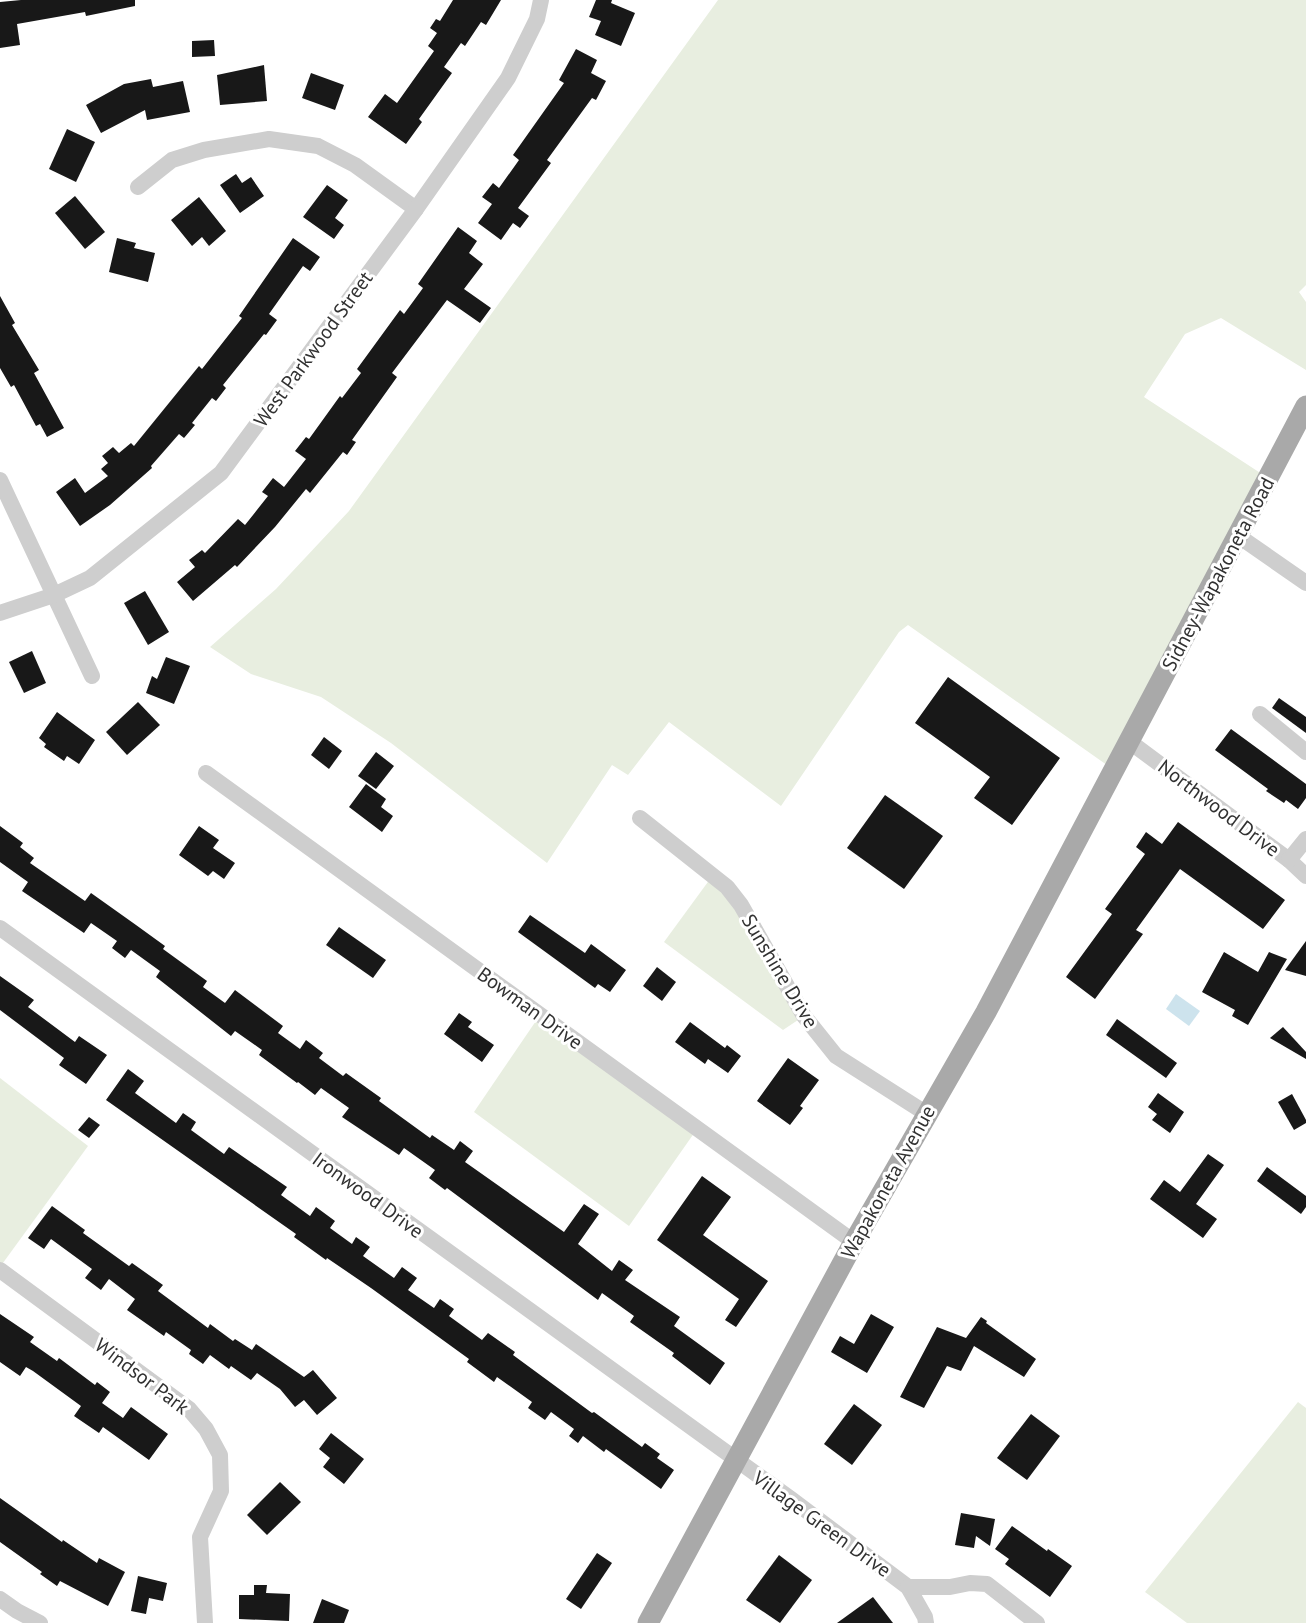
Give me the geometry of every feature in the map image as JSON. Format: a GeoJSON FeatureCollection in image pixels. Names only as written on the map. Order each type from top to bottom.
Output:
{"type":"FeatureCollection","features":[{"type":"Feature","properties":{"kind":"main road","name":"Sidney-Wapakoneta Road"},"geometry":{"type":"LineString","coordinates":[[1130,742],[1306,406]]}},
{"type":"Feature","properties":{"kind":"main road","name":"Wapakoneta Avenue"},"geometry":{"type":"LineString","coordinates":[[648,1623],[854,1242],[986,1012],[1130,742]]}},
{"type":"Feature","properties":{"kind":"street","name":"West Parkwood Street"},"geometry":{"type":"LineString","coordinates":[[0,613],[54,595],[90,578],[221,473],[416,209],[508,78],[537,19],[541,0]]}},
{"type":"Feature","properties":{"kind":"street"},"geometry":{"type":"LineString","coordinates":[[138,188],[172,160],[204,150],[269,139],[318,146],[355,165],[416,209]]}},
{"type":"Feature","properties":{"kind":"street"},"geometry":{"type":"LineString","coordinates":[[0,480],[92,676]]}},
{"type":"Feature","properties":{"kind":"street"},"geometry":{"type":"LineString","coordinates":[[1237,535],[1306,584]]}},
{"type":"Feature","properties":{"kind":"street"},"geometry":{"type":"LineString","coordinates":[[1260,714],[1306,752]]}},
{"type":"Feature","properties":{"kind":"street","name":"Northwood Drive"},"geometry":{"type":"LineString","coordinates":[[1130,742],[1306,876]]}},
{"type":"Feature","properties":{"kind":"street","name":"Bowman Drive"},"geometry":{"type":"LineString","coordinates":[[206,772],[854,1242]]}},
{"type":"Feature","properties":{"kind":"street","name":"Sunshine Drive"},"geometry":{"type":"LineString","coordinates":[[640,818],[727,887],[741,905],[804,1016],[836,1056],[927,1114]]}},
{"type":"Feature","properties":{"kind":"street"},"geometry":{"type":"LineString","coordinates":[[1289,861],[1306,839]]}},
{"type":"Feature","properties":{"kind":"street","name":"Ironwood Drive"},"geometry":{"type":"LineString","coordinates":[[0,928],[736,1461]]}},
{"type":"Feature","properties":{"kind":"street","name":"Windsor Park"},"geometry":{"type":"LineString","coordinates":[[0,1270],[189,1409],[206,1429],[220,1455],[221,1491],[200,1537],[205,1623]]}},
{"type":"Feature","properties":{"kind":"street","name":"Village Green Drive"},"geometry":{"type":"LineString","coordinates":[[736,1461],[908,1587],[926,1623]]}},
{"type":"Feature","properties":{"kind":"street","name":"Village Green Drive"},"geometry":{"type":"LineString","coordinates":[[908,1587],[987,1584],[1037,1623]]}},
{"type":"Feature","properties":{"kind":"street"},"geometry":{"type":"LineString","coordinates":[[0,1599],[40,1623]]}},
{"type":"Feature","properties":{"kind":"shaded area"},"geometry":{"type":"Polygon","coordinates":[[[718,0],[1306,0],[1306,285],[1299,292],[1306,302],[1306,370],[1221,318],[1185,334],[1144,397],[1268,478],[1114,770],[908,625],[899,632],[781,806],[669,722],[628,775],[612,765],[547,863],[391,743],[321,697],[251,674],[210,647],[276,589],[349,511],[718,0]]]}},
{"type":"Feature","properties":{"kind":"shaded area"},"geometry":{"type":"Polygon","coordinates":[[[713,875],[804,1016],[783,1030],[664,942],[713,875]]]}},
{"type":"Feature","properties":{"kind":"shaded area"},"geometry":{"type":"Polygon","coordinates":[[[540,1015],[697,1129],[629,1226],[474,1112],[540,1015]]]}},
{"type":"Feature","properties":{"kind":"shaded area"},"geometry":{"type":"Polygon","coordinates":[[[0,1078],[88,1146],[0,1267],[0,1078]]]}},
{"type":"Feature","properties":{"kind":"shaded area"},"geometry":{"type":"Polygon","coordinates":[[[1298,1402],[1306,1408],[1306,1623],[1187,1623],[1145,1592],[1298,1402]]]}},
{"type":"Feature","properties":{"kind":"water"},"geometry":{"type":"Polygon","coordinates":[[[1176,994],[1200,1011],[1189,1026],[1166,1009],[1176,994]]]}},
{"type":"Feature","properties":{"kind":"building"},"geometry":{"type":"Polygon","coordinates":[[[135,0],[135,6],[86,16],[85,12],[17,24],[20,45],[0,48],[0,2],[135,0]]]}},
{"type":"Feature","properties":{"kind":"building"},"geometry":{"type":"Polygon","coordinates":[[[453,0],[501,0],[486,25],[481,22],[465,46],[461,43],[444,67],[452,73],[419,119],[422,122],[406,144],[368,117],[385,94],[397,103],[434,51],[428,46],[437,33],[430,28],[436,19],[440,21],[453,0]]]}},
{"type":"Feature","properties":{"kind":"building"},"geometry":{"type":"Polygon","coordinates":[[[596,0],[612,0],[611,3],[635,13],[621,46],[595,35],[601,21],[589,17],[596,0]]]}},
{"type":"Feature","properties":{"kind":"building"},"geometry":{"type":"Polygon","coordinates":[[[214,40],[215,56],[192,57],[192,41],[214,40]]]}},
{"type":"Feature","properties":{"kind":"building"},"geometry":{"type":"Polygon","coordinates":[[[576,49],[597,60],[591,73],[606,81],[596,100],[592,98],[547,160],[551,163],[518,208],[529,216],[520,228],[513,223],[501,240],[478,223],[492,204],[482,197],[493,183],[499,188],[519,160],[513,155],[564,83],[559,80],[576,49]]]}},
{"type":"Feature","properties":{"kind":"building"},"geometry":{"type":"Polygon","coordinates":[[[264,65],[267,101],[220,105],[217,75],[264,65]]]}},
{"type":"Feature","properties":{"kind":"building"},"geometry":{"type":"Polygon","coordinates":[[[311,73],[344,85],[335,110],[302,98],[311,73]]]}},
{"type":"Feature","properties":{"kind":"building"},"geometry":{"type":"Polygon","coordinates":[[[151,79],[153,87],[183,81],[190,112],[147,120],[145,110],[101,133],[86,105],[124,84],[151,79]]]}},
{"type":"Feature","properties":{"kind":"building"},"geometry":{"type":"Polygon","coordinates":[[[67,129],[95,142],[76,182],[49,169],[67,129]]]}},
{"type":"Feature","properties":{"kind":"building"},"geometry":{"type":"Polygon","coordinates":[[[236,174],[242,183],[251,177],[264,196],[240,213],[220,185],[236,174]]]}},
{"type":"Feature","properties":{"kind":"building"},"geometry":{"type":"Polygon","coordinates":[[[327,185],[348,200],[335,218],[344,225],[334,239],[303,217],[327,185]]]}},
{"type":"Feature","properties":{"kind":"building"},"geometry":{"type":"Polygon","coordinates":[[[75,196],[105,232],[85,249],[55,213],[75,196]]]}},
{"type":"Feature","properties":{"kind":"building"},"geometry":{"type":"Polygon","coordinates":[[[199,197],[226,231],[209,246],[202,237],[192,246],[171,220],[199,197]]]}},
{"type":"Feature","properties":{"kind":"building"},"geometry":{"type":"Polygon","coordinates":[[[458,227],[477,241],[469,253],[483,264],[464,289],[491,308],[480,323],[447,300],[392,373],[397,377],[352,440],[356,442],[347,455],[343,452],[310,493],[306,489],[275,527],[237,567],[235,565],[193,601],[177,582],[195,567],[189,560],[202,550],[205,553],[238,519],[245,525],[268,496],[262,492],[273,478],[284,487],[306,459],[295,451],[306,437],[309,439],[340,396],[342,398],[361,373],[357,369],[400,310],[404,314],[423,288],[418,284],[458,227]]]}},
{"type":"Feature","properties":{"kind":"building"},"geometry":{"type":"Polygon","coordinates":[[[117,238],[136,243],[134,248],[155,253],[148,282],[109,272],[117,238]]]}},
{"type":"Feature","properties":{"kind":"building"},"geometry":{"type":"Polygon","coordinates":[[[293,238],[320,257],[310,271],[303,266],[269,314],[277,320],[266,335],[264,334],[223,385],[226,388],[216,401],[212,398],[192,423],[195,425],[184,438],[179,434],[151,466],[152,468],[110,505],[80,526],[56,492],[75,478],[85,493],[108,476],[101,469],[108,463],[102,456],[113,447],[119,453],[131,443],[134,446],[199,366],[202,369],[242,318],[239,316],[293,238]]]}},
{"type":"Feature","properties":{"kind":"building"},"geometry":{"type":"Polygon","coordinates":[[[0,296],[15,323],[12,325],[39,370],[34,373],[64,428],[47,437],[40,424],[36,426],[14,385],[11,387],[0,368],[0,296]]]}},
{"type":"Feature","properties":{"kind":"building"},"geometry":{"type":"Polygon","coordinates":[[[145,591],[169,632],[148,645],[124,603],[145,591]]]}},
{"type":"Feature","properties":{"kind":"building"},"geometry":{"type":"Polygon","coordinates":[[[32,651],[46,683],[24,693],[9,662],[32,651]]]}},
{"type":"Feature","properties":{"kind":"building"},"geometry":{"type":"Polygon","coordinates":[[[166,657],[190,666],[174,704],[146,693],[152,676],[157,679],[166,657]]]}},
{"type":"Feature","properties":{"kind":"building"},"geometry":{"type":"Polygon","coordinates":[[[948,677],[1060,758],[1012,825],[974,798],[990,777],[915,723],[948,677]]]}},
{"type":"Feature","properties":{"kind":"building"},"geometry":{"type":"Polygon","coordinates":[[[1279,698],[1306,717],[1306,733],[1272,708],[1279,698]]]}},
{"type":"Feature","properties":{"kind":"building"},"geometry":{"type":"Polygon","coordinates":[[[138,702],[160,725],[127,755],[106,732],[138,702]]]}},
{"type":"Feature","properties":{"kind":"building"},"geometry":{"type":"Polygon","coordinates":[[[57,712],[95,740],[79,764],[67,756],[64,761],[44,747],[46,744],[39,738],[57,712]]]}},
{"type":"Feature","properties":{"kind":"building"},"geometry":{"type":"Polygon","coordinates":[[[1231,729],[1306,784],[1306,798],[1298,809],[1286,800],[1284,803],[1266,791],[1268,789],[1215,750],[1231,729]]]}},
{"type":"Feature","properties":{"kind":"building"},"geometry":{"type":"Polygon","coordinates":[[[324,737],[342,751],[329,769],[311,755],[324,737]]]}},
{"type":"Feature","properties":{"kind":"building"},"geometry":{"type":"Polygon","coordinates":[[[376,752],[394,766],[376,789],[358,776],[376,752]]]}},
{"type":"Feature","properties":{"kind":"building"},"geometry":{"type":"Polygon","coordinates":[[[366,784],[386,799],[381,807],[393,816],[382,832],[349,807],[366,784]]]}},
{"type":"Feature","properties":{"kind":"building"},"geometry":{"type":"Polygon","coordinates":[[[885,795],[943,836],[904,889],[847,848],[885,795]]]}},
{"type":"Feature","properties":{"kind":"building"},"geometry":{"type":"Polygon","coordinates":[[[1178,822],[1285,900],[1263,929],[1180,869],[1136,930],[1143,934],[1095,999],[1066,977],[1112,914],[1105,909],[1145,854],[1136,847],[1146,832],[1162,844],[1178,822]]]}},
{"type":"Feature","properties":{"kind":"building"},"geometry":{"type":"Polygon","coordinates":[[[0,826],[23,843],[20,847],[34,858],[30,863],[85,901],[91,893],[136,925],[165,946],[163,949],[207,981],[203,987],[225,1003],[235,990],[283,1026],[278,1033],[300,1049],[306,1040],[323,1053],[319,1058],[343,1076],[346,1073],[381,1098],[379,1101],[430,1138],[432,1135],[454,1150],[460,1141],[473,1151],[465,1162],[564,1232],[584,1204],[599,1214],[578,1244],[612,1271],[619,1260],[633,1270],[625,1280],[680,1317],[674,1326],[725,1363],[710,1385],[672,1356],[674,1353],[630,1322],[634,1316],[602,1293],[598,1300],[447,1188],[445,1190],[429,1178],[435,1170],[404,1148],[399,1155],[342,1117],[349,1108],[321,1088],[315,1095],[259,1055],[262,1050],[235,1031],[231,1036],[156,977],[160,971],[131,950],[125,958],[112,948],[117,941],[91,923],[84,933],[22,891],[28,882],[0,862],[0,826]]]}},
{"type":"Feature","properties":{"kind":"building"},"geometry":{"type":"Polygon","coordinates":[[[199,826],[219,840],[213,848],[235,863],[224,879],[213,871],[208,876],[179,855],[199,826]]]}},
{"type":"Feature","properties":{"kind":"building"},"geometry":{"type":"Polygon","coordinates":[[[530,915],[585,953],[591,944],[626,970],[610,992],[598,984],[595,988],[518,932],[530,915]]]}},
{"type":"Feature","properties":{"kind":"building"},"geometry":{"type":"Polygon","coordinates":[[[339,927],[386,960],[373,978],[326,945],[339,927]]]}},
{"type":"Feature","properties":{"kind":"building"},"geometry":{"type":"Polygon","coordinates":[[[1306,941],[1306,976],[1285,970],[1306,941]]]}},
{"type":"Feature","properties":{"kind":"building"},"geometry":{"type":"Polygon","coordinates":[[[1224,952],[1258,972],[1269,952],[1287,959],[1248,1025],[1232,1016],[1235,1010],[1202,992],[1224,952]]]}},
{"type":"Feature","properties":{"kind":"building"},"geometry":{"type":"Polygon","coordinates":[[[657,967],[676,982],[662,1001],[643,986],[657,967]]]}},
{"type":"Feature","properties":{"kind":"building"},"geometry":{"type":"Polygon","coordinates":[[[0,976],[34,1000],[28,1007],[75,1042],[79,1036],[107,1055],[86,1084],[59,1065],[64,1058],[0,1010],[0,976]]]}},
{"type":"Feature","properties":{"kind":"building"},"geometry":{"type":"Polygon","coordinates":[[[459,1013],[472,1022],[468,1027],[494,1045],[482,1062],[444,1034],[459,1013]]]}},
{"type":"Feature","properties":{"kind":"building"},"geometry":{"type":"Polygon","coordinates":[[[1117,1019],[1177,1063],[1166,1078],[1106,1035],[1117,1019]]]}},
{"type":"Feature","properties":{"kind":"building"},"geometry":{"type":"Polygon","coordinates":[[[690,1022],[725,1048],[727,1045],[741,1056],[728,1073],[708,1059],[705,1064],[675,1042],[690,1022]]]}},
{"type":"Feature","properties":{"kind":"building"},"geometry":{"type":"Polygon","coordinates":[[[1283,1027],[1306,1052],[1306,1059],[1270,1038],[1283,1027]]]}},
{"type":"Feature","properties":{"kind":"building"},"geometry":{"type":"Polygon","coordinates":[[[788,1058],[819,1080],[800,1106],[803,1108],[790,1125],[757,1101],[788,1058]]]}},
{"type":"Feature","properties":{"kind":"building"},"geometry":{"type":"Polygon","coordinates":[[[128,1069],[144,1081],[135,1093],[176,1123],[183,1113],[196,1122],[191,1130],[224,1154],[229,1147],[287,1187],[281,1195],[310,1216],[316,1207],[335,1221],[330,1228],[352,1244],[356,1237],[370,1247],[363,1256],[394,1278],[402,1267],[417,1278],[408,1290],[434,1308],[440,1299],[454,1309],[449,1316],[482,1340],[488,1333],[515,1352],[513,1355],[592,1413],[594,1412],[642,1447],[645,1443],[660,1454],[657,1458],[674,1470],[661,1489],[606,1449],[604,1452],[583,1436],[578,1443],[569,1436],[574,1429],[551,1412],[545,1420],[528,1408],[532,1402],[497,1377],[494,1382],[467,1362],[469,1359],[371,1288],[327,1258],[326,1260],[294,1237],[296,1234],[106,1100],[128,1069]]]}},
{"type":"Feature","properties":{"kind":"building"},"geometry":{"type":"Polygon","coordinates":[[[1158,1093],[1184,1112],[1170,1133],[1152,1120],[1157,1114],[1148,1107],[1158,1093]]]}},
{"type":"Feature","properties":{"kind":"building"},"geometry":{"type":"Polygon","coordinates":[[[1292,1094],[1306,1120],[1306,1123],[1294,1130],[1278,1102],[1292,1094]]]}},
{"type":"Feature","properties":{"kind":"building"},"geometry":{"type":"Polygon","coordinates":[[[89,1117],[100,1125],[89,1138],[78,1130],[89,1117]]]}},
{"type":"Feature","properties":{"kind":"building"},"geometry":{"type":"Polygon","coordinates":[[[1208,1154],[1224,1165],[1196,1204],[1217,1219],[1203,1238],[1150,1199],[1164,1180],[1180,1192],[1208,1154]]]}},
{"type":"Feature","properties":{"kind":"building"},"geometry":{"type":"Polygon","coordinates":[[[1267,1167],[1306,1196],[1306,1207],[1301,1214],[1257,1181],[1267,1167]]]}},
{"type":"Feature","properties":{"kind":"building"},"geometry":{"type":"Polygon","coordinates":[[[702,1176],[731,1197],[703,1235],[768,1281],[736,1327],[725,1320],[739,1299],[657,1240],[702,1176]]]}},
{"type":"Feature","properties":{"kind":"building"},"geometry":{"type":"Polygon","coordinates":[[[52,1206],[85,1230],[83,1233],[129,1266],[132,1263],[163,1285],[158,1291],[208,1328],[210,1324],[233,1341],[235,1339],[252,1350],[256,1344],[304,1377],[313,1370],[337,1398],[317,1415],[304,1400],[295,1407],[280,1389],[257,1373],[251,1380],[231,1366],[229,1369],[210,1355],[203,1364],[189,1354],[191,1350],[166,1332],[164,1336],[127,1310],[135,1299],[109,1279],[101,1290],[85,1278],[92,1269],[51,1239],[44,1249],[28,1238],[52,1206]]]}},
{"type":"Feature","properties":{"kind":"building"},"geometry":{"type":"Polygon","coordinates":[[[0,1314],[34,1337],[30,1342],[57,1361],[59,1358],[95,1385],[97,1382],[110,1392],[102,1403],[123,1418],[131,1407],[168,1434],[149,1460],[103,1427],[99,1433],[74,1416],[81,1406],[33,1371],[26,1367],[20,1376],[0,1362],[0,1314]]]}},
{"type":"Feature","properties":{"kind":"building"},"geometry":{"type":"Polygon","coordinates":[[[871,1314],[894,1327],[867,1373],[831,1352],[840,1336],[854,1344],[871,1314]]]}},
{"type":"Feature","properties":{"kind":"building"},"geometry":{"type":"Polygon","coordinates":[[[981,1317],[1036,1359],[1024,1377],[974,1346],[961,1371],[947,1366],[924,1408],[900,1397],[937,1327],[966,1338],[981,1317]]]}},
{"type":"Feature","properties":{"kind":"building"},"geometry":{"type":"Polygon","coordinates":[[[854,1404],[882,1425],[852,1465],[824,1444],[854,1404]]]}},
{"type":"Feature","properties":{"kind":"building"},"geometry":{"type":"Polygon","coordinates":[[[1031,1414],[1060,1436],[1027,1480],[997,1458],[1031,1414]]]}},
{"type":"Feature","properties":{"kind":"building"},"geometry":{"type":"Polygon","coordinates":[[[331,1433],[364,1459],[344,1484],[323,1467],[330,1458],[319,1449],[331,1433]]]}},
{"type":"Feature","properties":{"kind":"building"},"geometry":{"type":"Polygon","coordinates":[[[280,1482],[301,1502],[267,1535],[247,1515],[280,1482]]]}},
{"type":"Feature","properties":{"kind":"building"},"geometry":{"type":"Polygon","coordinates":[[[0,1498],[62,1542],[63,1540],[97,1563],[99,1558],[125,1572],[108,1606],[60,1581],[57,1586],[40,1574],[42,1572],[0,1542],[0,1498]]]}},
{"type":"Feature","properties":{"kind":"building"},"geometry":{"type":"Polygon","coordinates":[[[961,1513],[995,1519],[990,1546],[976,1536],[974,1548],[955,1545],[961,1513]]]}},
{"type":"Feature","properties":{"kind":"building"},"geometry":{"type":"Polygon","coordinates":[[[1012,1526],[1072,1566],[1050,1597],[1005,1564],[1009,1559],[995,1549],[1012,1526]]]}},
{"type":"Feature","properties":{"kind":"building"},"geometry":{"type":"Polygon","coordinates":[[[597,1553],[612,1563],[581,1609],[566,1599],[597,1553]]]}},
{"type":"Feature","properties":{"kind":"building"},"geometry":{"type":"Polygon","coordinates":[[[779,1555],[812,1580],[780,1623],[746,1600],[779,1555]]]}},
{"type":"Feature","properties":{"kind":"building"},"geometry":{"type":"Polygon","coordinates":[[[138,1576],[167,1583],[163,1601],[149,1598],[146,1614],[131,1611],[138,1576]]]}},
{"type":"Feature","properties":{"kind":"building"},"geometry":{"type":"Polygon","coordinates":[[[254,1585],[267,1585],[266,1593],[290,1594],[289,1621],[239,1619],[239,1595],[254,1595],[254,1585]]]}},
{"type":"Feature","properties":{"kind":"building"},"geometry":{"type":"Polygon","coordinates":[[[873,1597],[893,1623],[837,1623],[873,1597]]]}},
{"type":"Feature","properties":{"kind":"building"},"geometry":{"type":"Polygon","coordinates":[[[322,1599],[349,1610],[344,1623],[313,1623],[322,1599]]]}}]}
